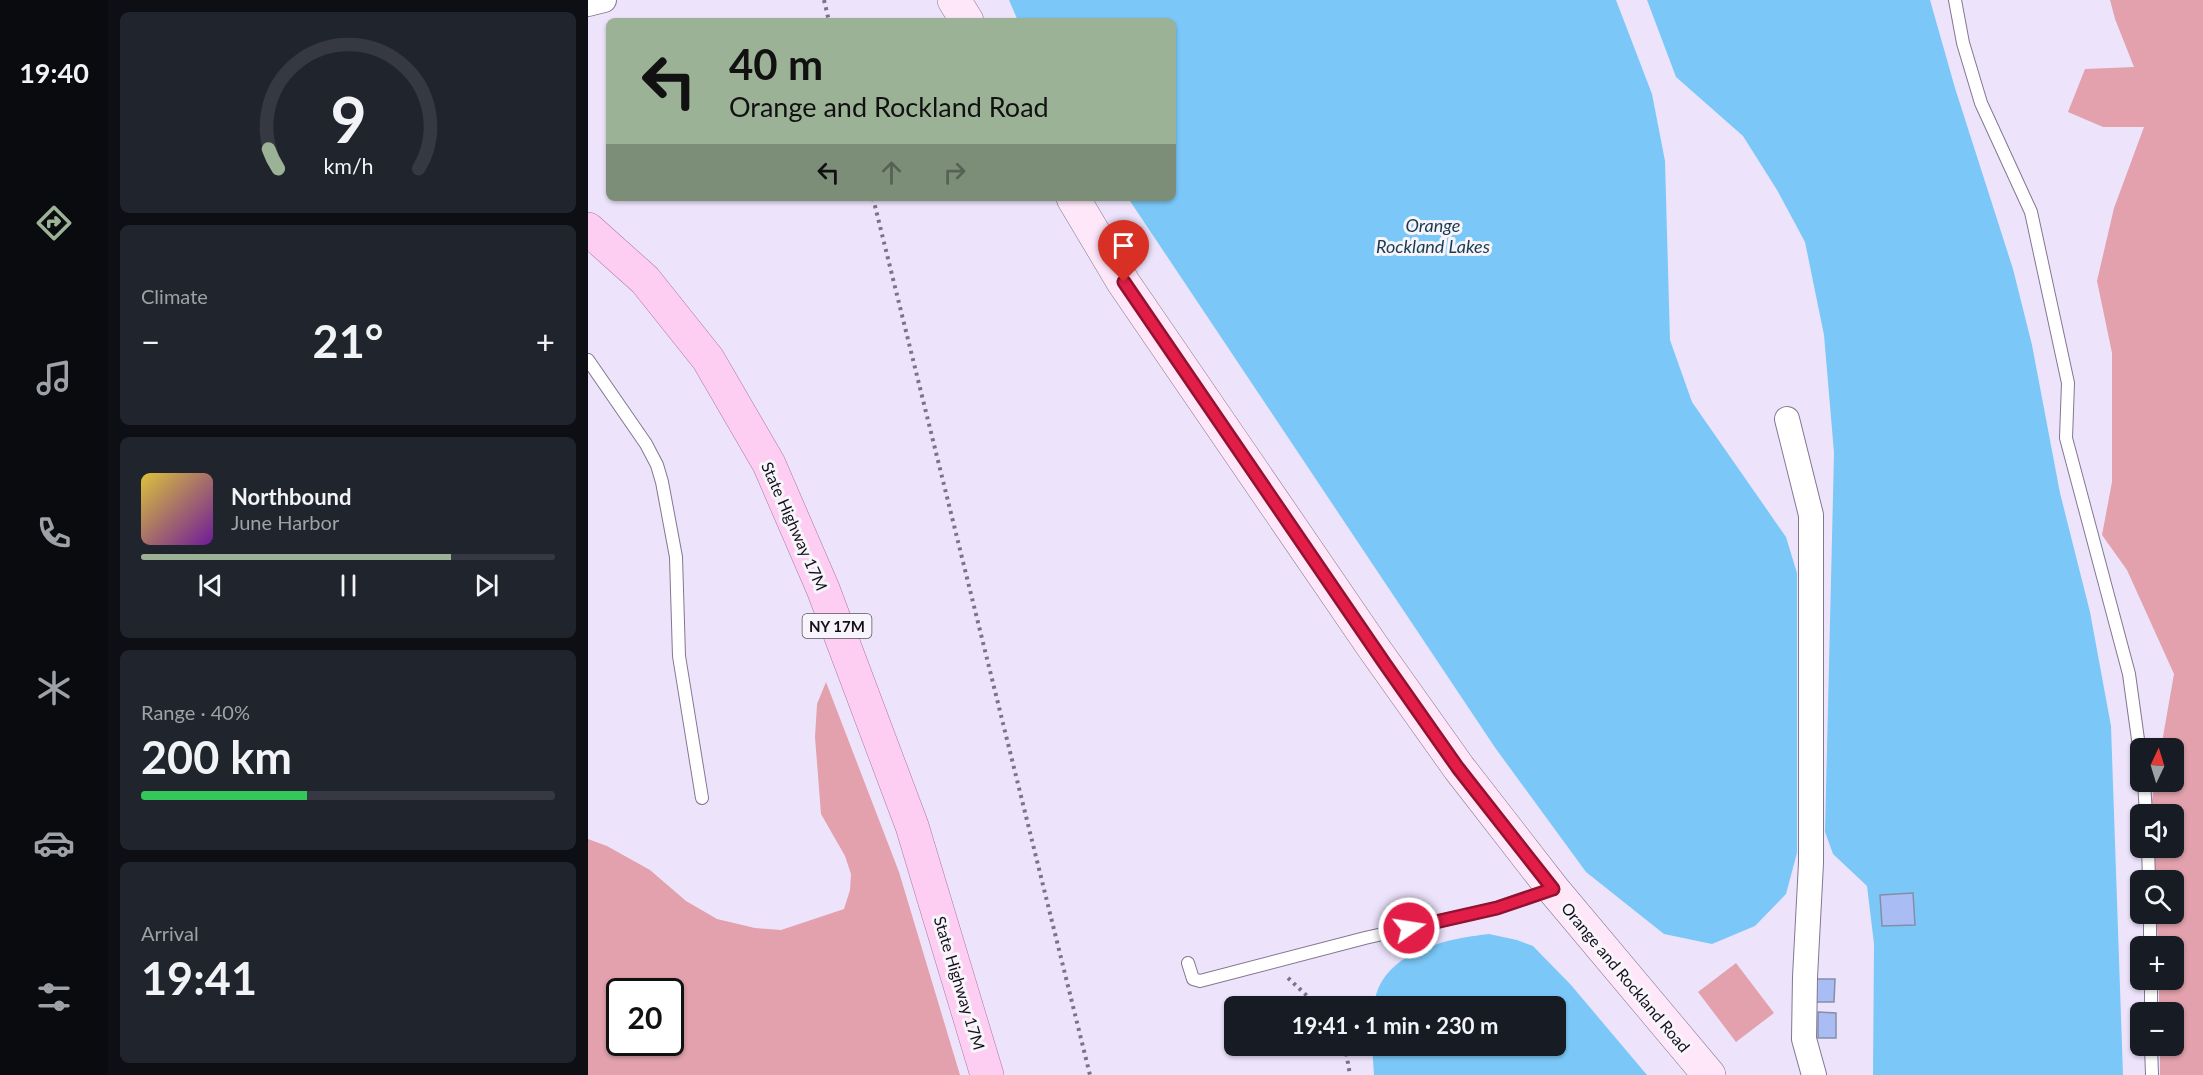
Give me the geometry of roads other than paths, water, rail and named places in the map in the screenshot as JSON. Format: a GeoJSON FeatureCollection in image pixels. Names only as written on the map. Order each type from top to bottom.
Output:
{"type":"FeatureCollection","features":[{"type":"Feature","properties":{"kind":"main road","name":"State Highway 17M"},"geometry":{"type":"LineString","coordinates":[[588,229],[645,280],[708,358],[769,464],[823,589],[912,826],[987,1075]]}},
{"type":"Feature","properties":{"kind":"street"},"geometry":{"type":"LineString","coordinates":[[588,4],[604,0]]}},
{"type":"Feature","properties":{"kind":"street"},"geometry":{"type":"LineString","coordinates":[[954,0],[965,18]]}},
{"type":"Feature","properties":{"kind":"street","name":"Orange and Rockland Road"},"geometry":{"type":"LineString","coordinates":[[1075,201],[1124,282],[1458,768],[1553,889],[1708,1075]]}},
{"type":"Feature","properties":{"kind":"street"},"geometry":{"type":"LineString","coordinates":[[1787,419],[1811,515],[1811,863],[1804,1040],[1814,1075]]}},
{"type":"Feature","properties":{"kind":"lane"},"geometry":{"type":"LineString","coordinates":[[1955,0],[1963,43],[1981,103],[2031,212],[2068,383],[2066,438],[2129,674],[2138,738]]}},
{"type":"Feature","properties":{"kind":"lane"},"geometry":{"type":"LineString","coordinates":[[588,360],[646,444],[657,465],[662,482],[676,557],[679,656],[702,798]]}},
{"type":"Feature","properties":{"kind":"lane"},"geometry":{"type":"LineString","coordinates":[[1188,963],[1193,979],[1200,981],[1365,938],[1497,908],[1553,889]]}},
{"type":"Feature","properties":{"kind":"lane"},"geometry":{"type":"LineString","coordinates":[[2151,1056],[2152,1075]]}},
{"type":"Feature","properties":{"kind":"water","name":"Orange Rockland Lakes"},"geometry":{"type":"Polygon","coordinates":[[[1009,0],[1616,0],[1652,94],[1665,161],[1670,340],[1692,402],[1786,537],[1797,573],[1797,853],[1786,894],[1755,926],[1712,944],[1664,934],[1586,872],[1496,749],[1130,201],[1176,201],[1176,18],[1017,18],[1009,0]]]}},
{"type":"Feature","properties":{"kind":"water"},"geometry":{"type":"Polygon","coordinates":[[[1647,0],[1930,0],[1955,88],[2013,269],[2032,345],[2060,493],[2090,612],[2111,726],[2123,1075],[1873,1075],[1874,944],[1867,886],[1833,854],[1825,832],[1834,453],[1824,335],[1805,242],[1777,190],[1743,136],[1676,77],[1647,0]]]}},
{"type":"Feature","properties":{"kind":"water"},"geometry":{"type":"Polygon","coordinates":[[[1489,934],[1533,946],[1571,985],[1647,1075],[1374,1075],[1373,1056],[1566,1056],[1566,996],[1377,996],[1388,973],[1401,961],[1435,945],[1489,934]]]}}]}
